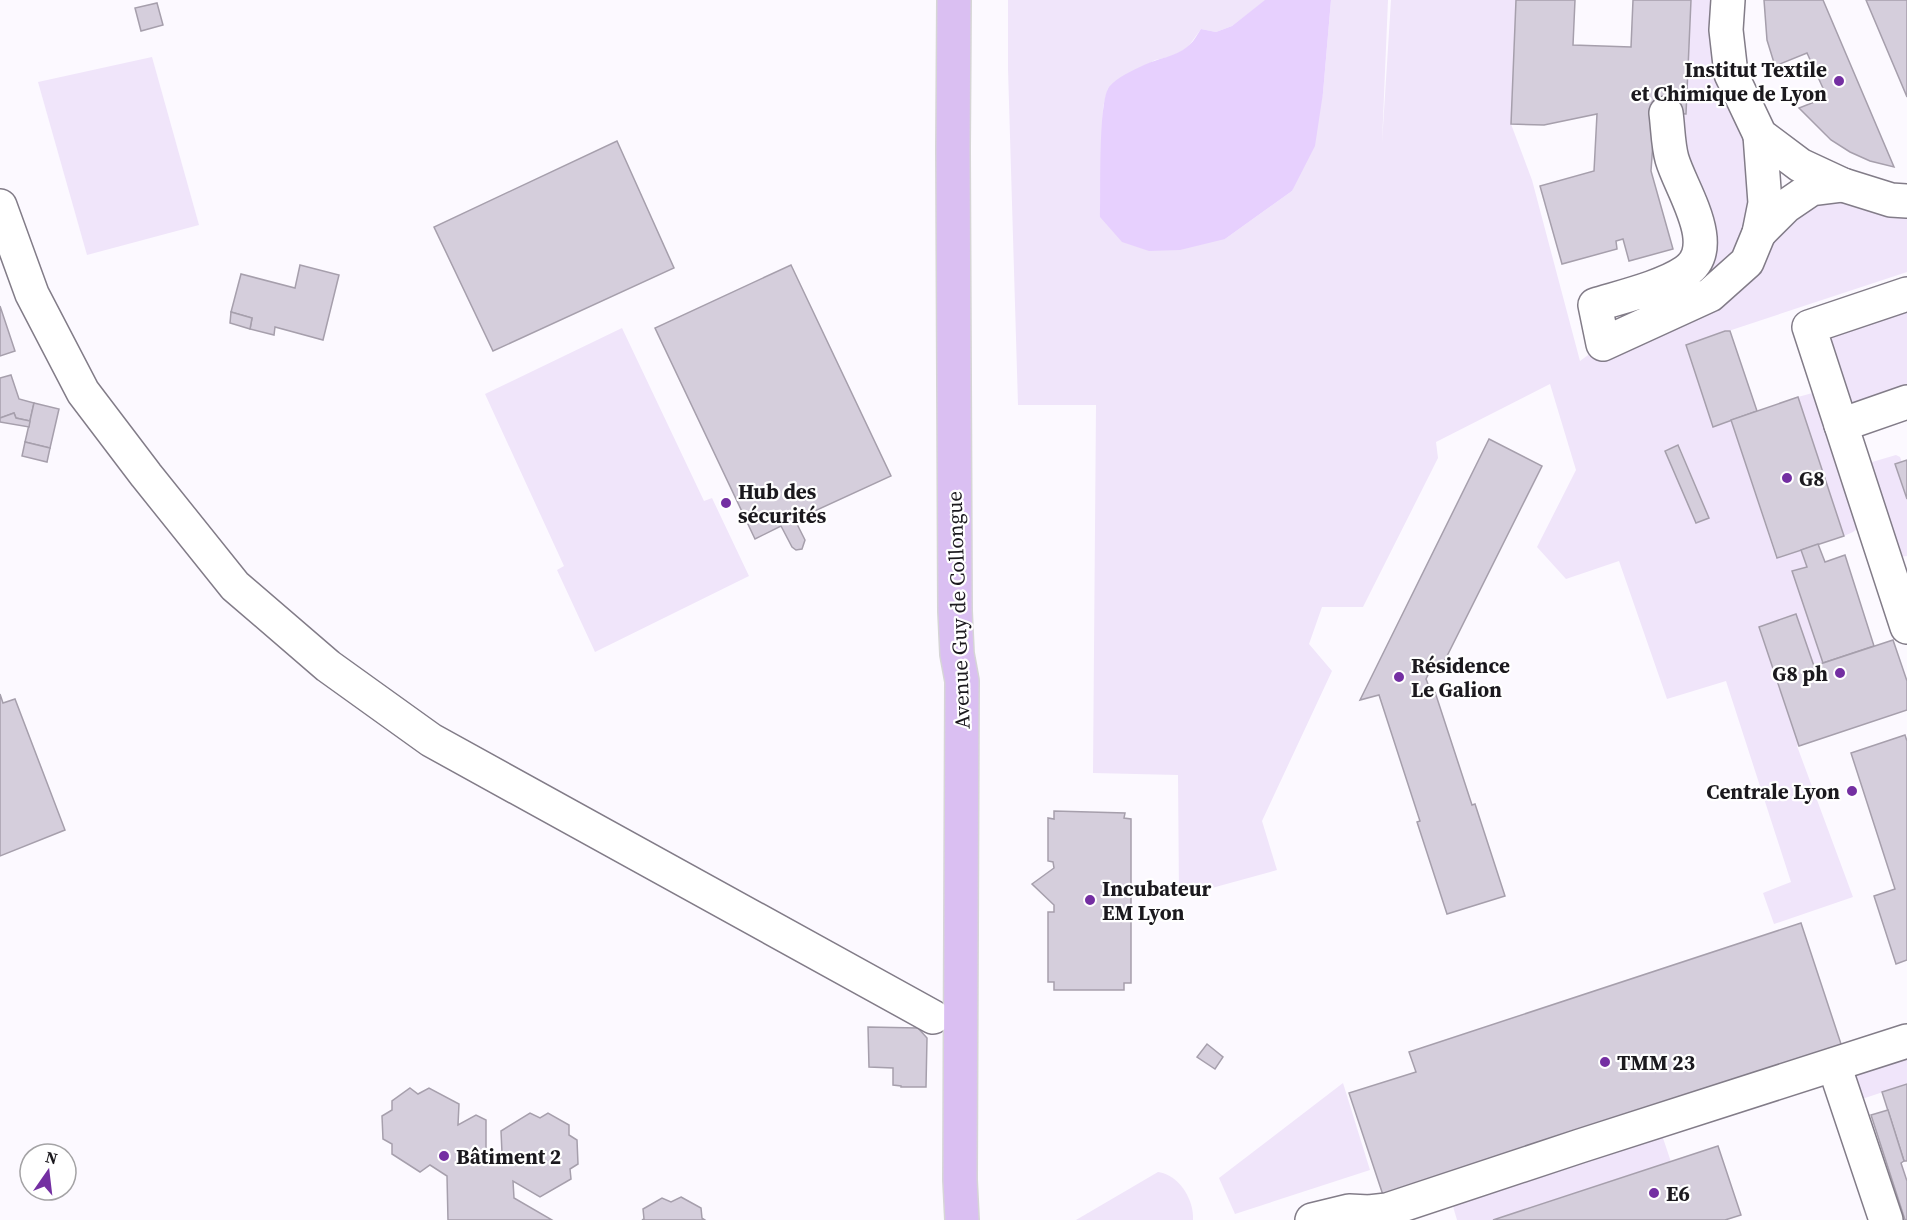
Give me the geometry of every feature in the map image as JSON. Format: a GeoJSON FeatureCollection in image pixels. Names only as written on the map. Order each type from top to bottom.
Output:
{"type":"FeatureCollection","features":[{"type":"Feature","properties":{"kind":"main road","name":"Avenue Guy de Collongue"},"geometry":{"type":"LineString","coordinates":[[954,0],[955,611],[957,654],[962,681],[960,1180],[962,1220]]}},
{"type":"Feature","properties":{"kind":"lane"},"geometry":{"type":"LineString","coordinates":[[1666,113],[1671,158],[1699,225],[1701,247],[1697,261],[1685,272],[1659,284],[1595,305],[1603,344],[1710,295],[1747,262],[1759,233],[1765,203],[1760,135],[1731,74],[1726,30],[1728,0]]}},
{"type":"Feature","properties":{"kind":"lane"},"geometry":{"type":"LineString","coordinates":[[1760,135],[1800,165],[1844,185],[1891,200],[1907,201]]}},
{"type":"Feature","properties":{"kind":"lane"},"geometry":{"type":"LineString","coordinates":[[1759,233],[1785,206],[1811,189],[1844,185]]}},
{"type":"Feature","properties":{"kind":"lane"},"geometry":{"type":"LineString","coordinates":[[0,206],[32,294],[83,392],[235,586],[328,666],[437,744],[933,1017]]}},
{"type":"Feature","properties":{"kind":"lane"},"geometry":{"type":"LineString","coordinates":[[1907,294],[1809,327],[1907,627]]}},
{"type":"Feature","properties":{"kind":"lane"},"geometry":{"type":"LineString","coordinates":[[1841,424],[1907,402]]}},
{"type":"Feature","properties":{"kind":"lane"},"geometry":{"type":"LineString","coordinates":[[1312,1220],[1348,1211],[1420,1211],[1580,1146],[1907,1041]]}},
{"type":"Feature","properties":{"kind":"lane"},"geometry":{"type":"LineString","coordinates":[[1834,1065],[1886,1220]]}},
{"type":"Feature","properties":{"kind":"shaded area"},"geometry":{"type":"Polygon","coordinates":[[[1008,0],[1266,0],[1232,26],[1216,32],[1201,29],[1188,47],[1173,56],[1155,60],[1108,88],[1103,107],[1100,217],[1225,239],[1292,191],[1323,93],[1331,0],[1388,0],[1382,143],[1391,0],[1516,0],[1511,124],[1532,180],[1580,361],[1603,344],[1774,238],[1812,202],[1837,198],[1907,217],[1907,272],[1686,345],[1713,426],[1731,420],[1776,558],[1801,550],[1807,567],[1793,571],[1823,663],[1814,666],[1796,614],[1759,627],[1799,745],[1797,746],[1853,897],[1774,924],[1763,893],[1791,882],[1726,681],[1667,699],[1619,561],[1566,579],[1537,547],[1576,470],[1550,384],[1436,442],[1438,458],[1363,607],[1322,607],[1309,644],[1332,671],[1262,821],[1277,870],[1179,897],[1178,775],[1093,773],[1096,405],[1018,405],[1008,0]],[[1679,445],[1665,451],[1697,523],[1709,518],[1679,445]]]}},
{"type":"Feature","properties":{"kind":"shaded area"},"geometry":{"type":"Polygon","coordinates":[[[1265,0],[1331,0],[1323,93],[1315,146],[1292,191],[1225,239],[1180,250],[1149,251],[1122,242],[1100,217],[1103,110],[1109,87],[1130,72],[1182,50],[1191,43],[1201,29],[1216,32],[1232,26],[1265,0]]]}},
{"type":"Feature","properties":{"kind":"shaded area"},"geometry":{"type":"Polygon","coordinates":[[[1691,0],[1716,0],[1746,137],[1751,208],[1747,237],[1711,282],[1680,284],[1696,275],[1681,154],[1679,119],[1686,114],[1691,0]]]}},
{"type":"Feature","properties":{"kind":"shaded area"},"geometry":{"type":"Polygon","coordinates":[[[152,57],[199,225],[87,255],[38,82],[152,57]]]}},
{"type":"Feature","properties":{"kind":"shaded area"},"geometry":{"type":"Polygon","coordinates":[[[1907,294],[1907,402],[1841,425],[1809,327],[1907,294]]]}},
{"type":"Feature","properties":{"kind":"shaded area"},"geometry":{"type":"Polygon","coordinates":[[[622,328],[704,501],[712,498],[749,576],[595,652],[557,570],[564,566],[485,394],[622,328]]]}},
{"type":"Feature","properties":{"kind":"shaded area"},"geometry":{"type":"Polygon","coordinates":[[[1816,392],[1859,527],[1844,536],[1798,397],[1816,392]]]}},
{"type":"Feature","properties":{"kind":"shaded area"},"geometry":{"type":"Polygon","coordinates":[[[1896,455],[1902,462],[1896,464],[1907,499],[1907,556],[1900,557],[1870,465],[1872,462],[1896,455]]]}},
{"type":"Feature","properties":{"kind":"shaded area"},"geometry":{"type":"Polygon","coordinates":[[[1907,1055],[1907,1084],[1862,1099],[1855,1079],[1856,1074],[1907,1055]]]}},
{"type":"Feature","properties":{"kind":"shaded area"},"geometry":{"type":"Polygon","coordinates":[[[1343,1083],[1370,1170],[1235,1214],[1219,1178],[1343,1083]]]}},
{"type":"Feature","properties":{"kind":"shaded area"},"geometry":{"type":"Polygon","coordinates":[[[1662,1135],[1671,1162],[1493,1220],[1457,1220],[1452,1203],[1662,1135]]]}},
{"type":"Feature","properties":{"kind":"shaded area"},"geometry":{"type":"Polygon","coordinates":[[[1158,1172],[1166,1174],[1184,1189],[1191,1204],[1193,1220],[1076,1220],[1158,1172]]]}},
{"type":"Feature","properties":{"kind":"building"},"geometry":{"type":"Polygon","coordinates":[[[1516,0],[1575,0],[1573,45],[1631,47],[1633,0],[1691,0],[1686,114],[1655,113],[1651,171],[1673,249],[1629,261],[1623,239],[1616,241],[1617,249],[1562,264],[1540,186],[1594,171],[1597,114],[1544,125],[1511,124],[1516,0]]]}},
{"type":"Feature","properties":{"kind":"building","name":"Institut Textile et Chimique de Lyon"},"geometry":{"type":"Polygon","coordinates":[[[1764,0],[1823,0],[1894,167],[1870,161],[1850,152],[1831,140],[1799,108],[1827,97],[1807,53],[1775,66],[1767,40],[1764,0]]]}},
{"type":"Feature","properties":{"kind":"building","name":"Institut Textile et Chimique de Lyon"},"geometry":{"type":"Polygon","coordinates":[[[1866,0],[1907,0],[1907,97],[1866,0]]]}},
{"type":"Feature","properties":{"kind":"building"},"geometry":{"type":"Polygon","coordinates":[[[157,3],[163,25],[141,31],[135,8],[157,3]]]}},
{"type":"Feature","properties":{"kind":"building"},"geometry":{"type":"Polygon","coordinates":[[[617,141],[674,268],[493,351],[434,227],[617,141]]]}},
{"type":"Feature","properties":{"kind":"building"},"geometry":{"type":"Polygon","coordinates":[[[300,265],[339,275],[323,340],[275,327],[274,335],[250,329],[252,318],[231,312],[241,274],[295,288],[300,265]]]}},
{"type":"Feature","properties":{"kind":"building"},"geometry":{"type":"Polygon","coordinates":[[[791,265],[891,476],[795,520],[805,540],[802,549],[796,550],[792,547],[781,526],[755,539],[655,328],[791,265]]]}},
{"type":"Feature","properties":{"kind":"building"},"geometry":{"type":"Polygon","coordinates":[[[0,306],[15,351],[0,356],[0,306]]]}},
{"type":"Feature","properties":{"kind":"building"},"geometry":{"type":"Polygon","coordinates":[[[231,312],[252,318],[250,329],[230,323],[231,312]]]}},
{"type":"Feature","properties":{"kind":"building"},"geometry":{"type":"Polygon","coordinates":[[[1730,331],[1757,411],[1713,427],[1686,345],[1730,331]]]}},
{"type":"Feature","properties":{"kind":"building"},"geometry":{"type":"Polygon","coordinates":[[[11,375],[19,399],[34,403],[30,421],[16,418],[14,413],[0,418],[0,378],[11,375]]]}},
{"type":"Feature","properties":{"kind":"building","name":"G8"},"geometry":{"type":"Polygon","coordinates":[[[1798,397],[1844,536],[1777,558],[1731,420],[1798,397]]]}},
{"type":"Feature","properties":{"kind":"building"},"geometry":{"type":"Polygon","coordinates":[[[34,403],[59,409],[50,448],[25,442],[34,403]]]}},
{"type":"Feature","properties":{"kind":"building"},"geometry":{"type":"Polygon","coordinates":[[[14,413],[16,418],[30,421],[29,427],[0,422],[0,418],[14,413]]]}},
{"type":"Feature","properties":{"kind":"building","name":"Résidence Le Galion"},"geometry":{"type":"Polygon","coordinates":[[[1489,439],[1542,466],[1438,674],[1430,671],[1426,679],[1430,689],[1434,689],[1505,896],[1447,914],[1379,695],[1360,700],[1489,439]]]}},
{"type":"Feature","properties":{"kind":"building"},"geometry":{"type":"Polygon","coordinates":[[[25,442],[50,448],[47,462],[22,456],[25,442]]]}},
{"type":"Feature","properties":{"kind":"building"},"geometry":{"type":"Polygon","coordinates":[[[1678,445],[1709,518],[1696,523],[1665,451],[1678,445]]]}},
{"type":"Feature","properties":{"kind":"building"},"geometry":{"type":"Polygon","coordinates":[[[1907,460],[1907,499],[1895,464],[1907,460]]]}},
{"type":"Feature","properties":{"kind":"building"},"geometry":{"type":"Polygon","coordinates":[[[1818,544],[1825,562],[1845,555],[1874,646],[1823,663],[1792,571],[1807,567],[1801,550],[1818,544]]]}},
{"type":"Feature","properties":{"kind":"building","name":"G8 ph"},"geometry":{"type":"Polygon","coordinates":[[[1796,614],[1814,666],[1893,640],[1907,681],[1907,710],[1799,746],[1759,627],[1796,614]]]}},
{"type":"Feature","properties":{"kind":"building"},"geometry":{"type":"Polygon","coordinates":[[[0,694],[3,703],[15,699],[65,830],[0,856],[0,694]]]}},
{"type":"Feature","properties":{"kind":"building"},"geometry":{"type":"Polygon","coordinates":[[[1905,735],[1907,741],[1907,960],[1896,964],[1874,896],[1895,889],[1851,753],[1905,735]]]}},
{"type":"Feature","properties":{"kind":"building","name":"Incubateur EM Lyon"},"geometry":{"type":"Polygon","coordinates":[[[1054,811],[1125,813],[1124,818],[1131,819],[1131,983],[1124,983],[1124,990],[1054,990],[1054,982],[1048,982],[1048,912],[1054,912],[1054,905],[1032,884],[1054,868],[1053,862],[1048,861],[1048,818],[1054,819],[1054,811]]]}},
{"type":"Feature","properties":{"kind":"building","name":"TMM 23"},"geometry":{"type":"Polygon","coordinates":[[[1801,923],[1842,1047],[1384,1198],[1349,1093],[1416,1072],[1409,1052],[1801,923]]]}},
{"type":"Feature","properties":{"kind":"building"},"geometry":{"type":"Polygon","coordinates":[[[868,1027],[918,1028],[927,1038],[926,1087],[893,1085],[893,1068],[869,1067],[868,1027]]]}},
{"type":"Feature","properties":{"kind":"building"},"geometry":{"type":"Polygon","coordinates":[[[1207,1044],[1223,1057],[1215,1069],[1197,1057],[1207,1044]]]}},
{"type":"Feature","properties":{"kind":"building"},"geometry":{"type":"Polygon","coordinates":[[[1907,1084],[1907,1161],[1904,1161],[1882,1092],[1907,1084]]]}},
{"type":"Feature","properties":{"kind":"building","name":"Bâtiment 2"},"geometry":{"type":"Polygon","coordinates":[[[410,1088],[418,1094],[429,1088],[459,1104],[458,1125],[476,1115],[486,1120],[486,1152],[496,1157],[502,1153],[501,1131],[530,1113],[540,1118],[548,1113],[569,1125],[569,1135],[577,1140],[578,1164],[570,1169],[571,1179],[540,1197],[513,1181],[514,1198],[552,1220],[448,1220],[447,1176],[430,1165],[420,1172],[392,1154],[392,1144],[383,1139],[382,1116],[392,1110],[392,1101],[410,1088]]]}},
{"type":"Feature","properties":{"kind":"building"},"geometry":{"type":"Polygon","coordinates":[[[1888,1110],[1904,1161],[1901,1163],[1907,1181],[1907,1220],[1905,1220],[1871,1115],[1888,1110]]]}},
{"type":"Feature","properties":{"kind":"building","name":"E6"},"geometry":{"type":"Polygon","coordinates":[[[1718,1146],[1741,1215],[1725,1220],[1493,1220],[1718,1146]]]}},
{"type":"Feature","properties":{"kind":"building"},"geometry":{"type":"Polygon","coordinates":[[[681,1197],[701,1208],[702,1218],[705,1220],[642,1220],[644,1219],[643,1209],[662,1198],[671,1202],[681,1197]]]}},
{"type":"Feature","properties":{"kind":"place","name":"Institut Textile et Chimique de Lyon"},"geometry":{"type":"Point","coordinates":[1839,81]}},
{"type":"Feature","properties":{"kind":"place","name":"G8"},"geometry":{"type":"Point","coordinates":[1787,478]}},
{"type":"Feature","properties":{"kind":"place","name":"Hub des sécurités"},"geometry":{"type":"Point","coordinates":[726,503]}},
{"type":"Feature","properties":{"kind":"place","name":"G8 ph"},"geometry":{"type":"Point","coordinates":[1840,673]}},
{"type":"Feature","properties":{"kind":"place","name":"Résidence Le Galion"},"geometry":{"type":"Point","coordinates":[1399,677]}},
{"type":"Feature","properties":{"kind":"place","name":"Centrale Lyon"},"geometry":{"type":"Point","coordinates":[1852,791]}},
{"type":"Feature","properties":{"kind":"place","name":"Incubateur EM Lyon"},"geometry":{"type":"Point","coordinates":[1090,900]}},
{"type":"Feature","properties":{"kind":"place","name":"TMM 23"},"geometry":{"type":"Point","coordinates":[1605,1062]}},
{"type":"Feature","properties":{"kind":"place","name":"Bâtiment 2"},"geometry":{"type":"Point","coordinates":[444,1156]}},
{"type":"Feature","properties":{"kind":"place","name":"E6"},"geometry":{"type":"Point","coordinates":[1654,1193]}}]}
